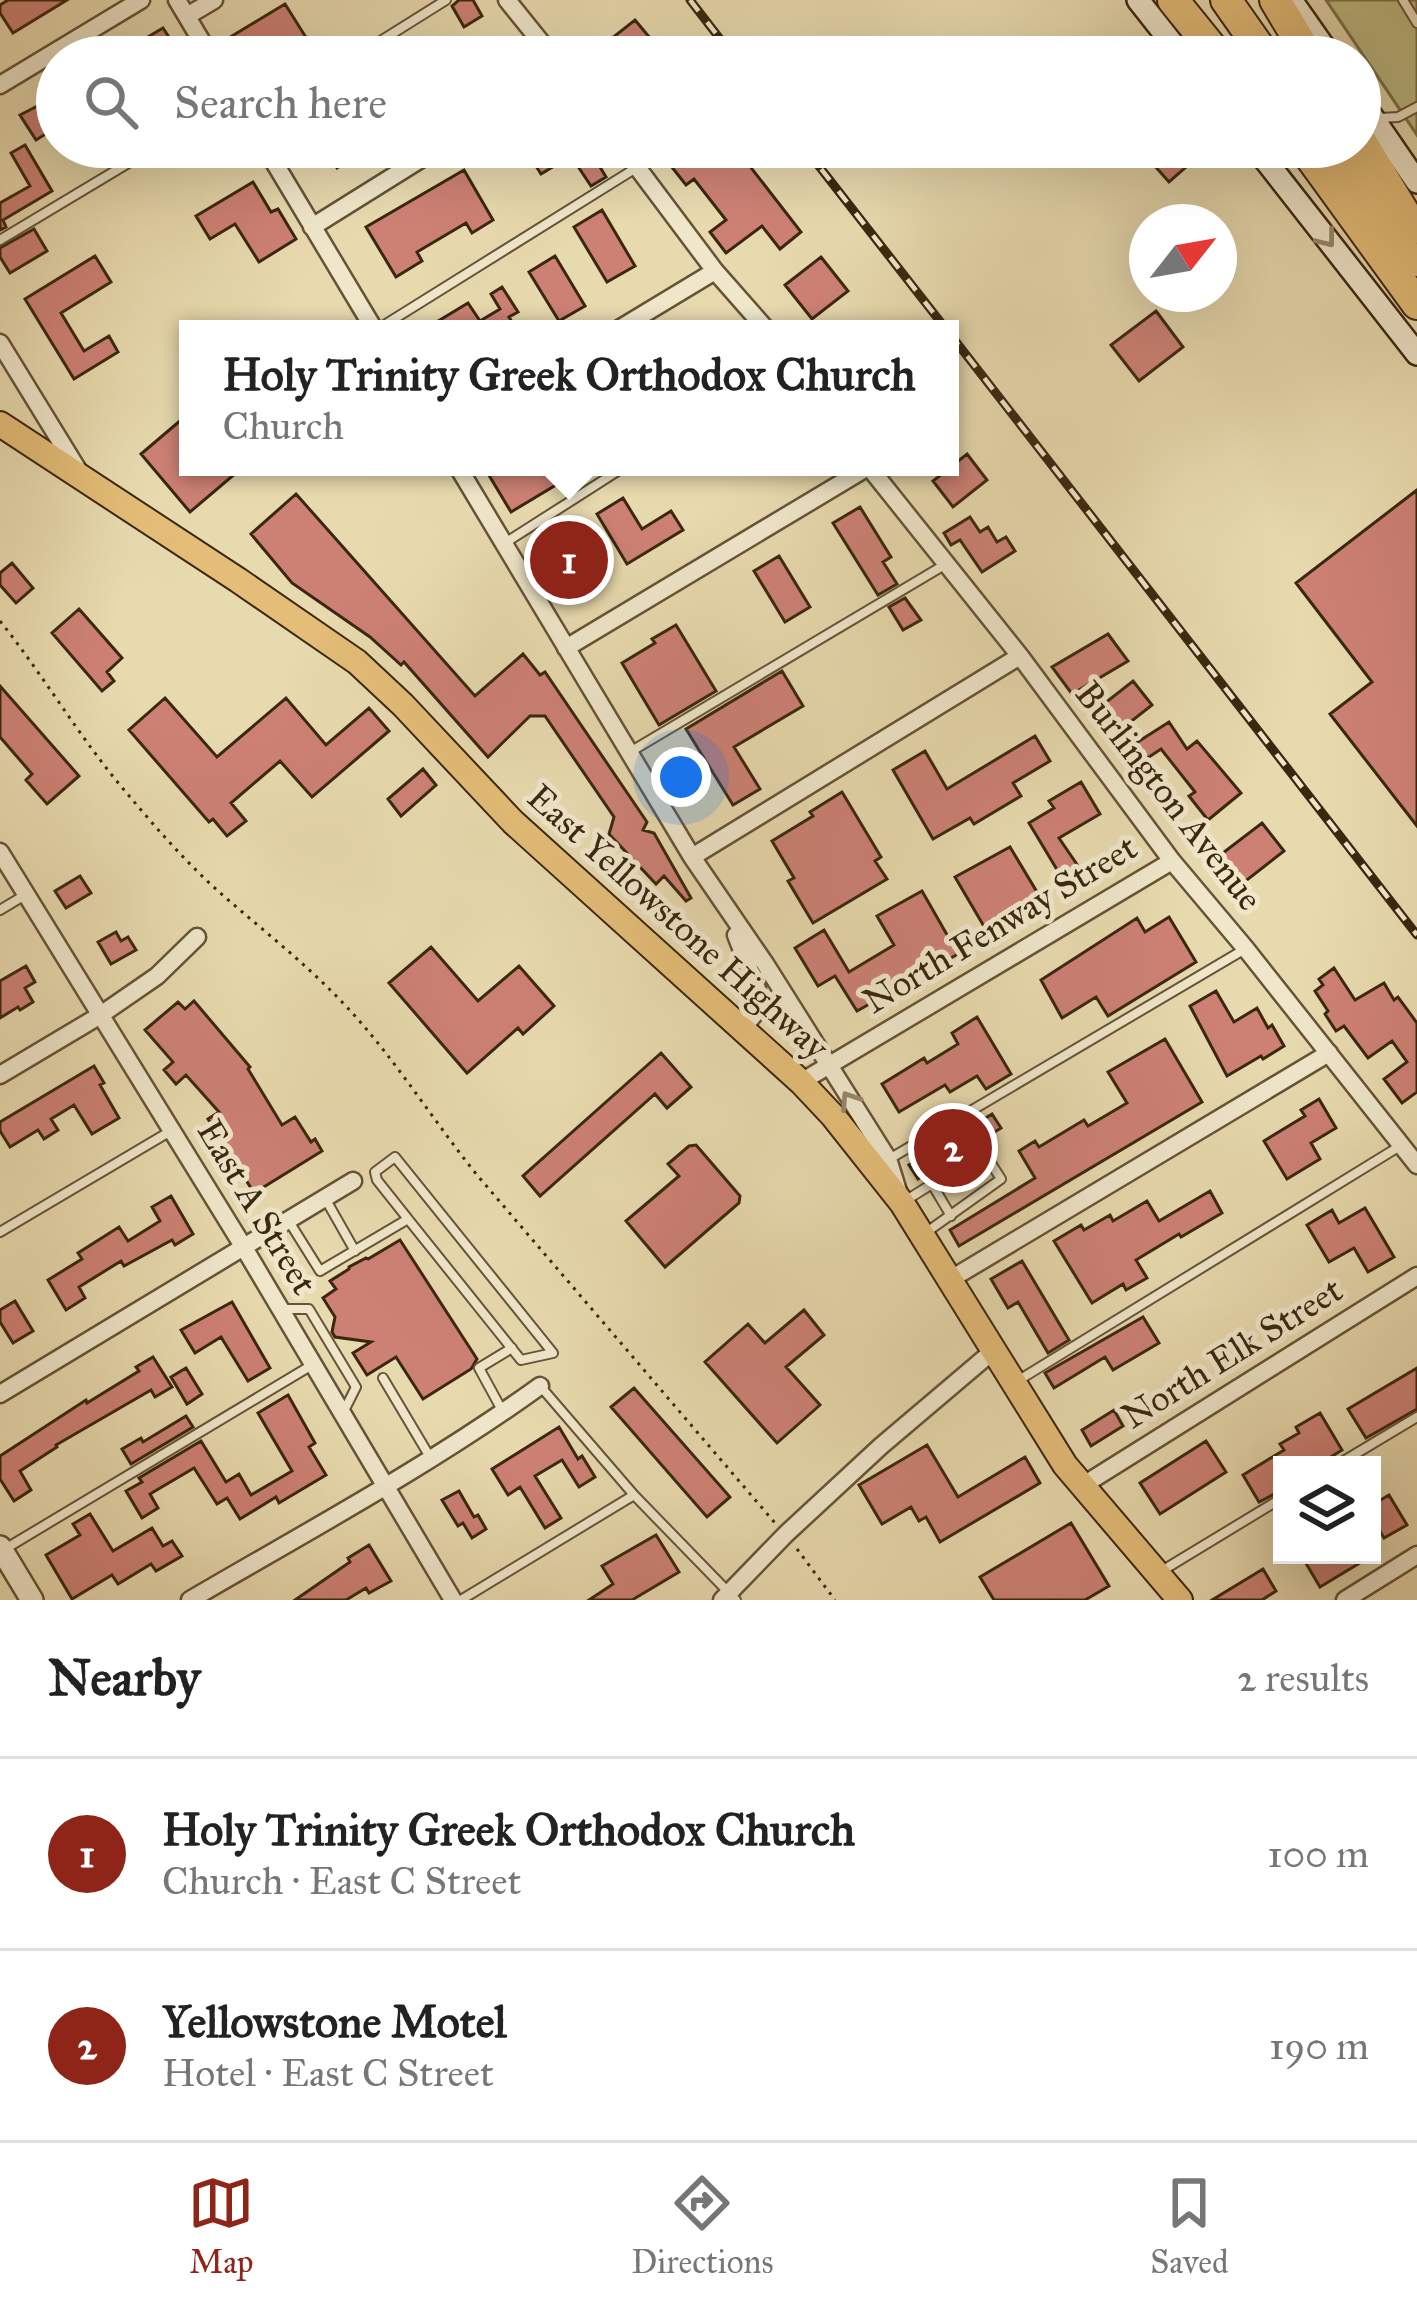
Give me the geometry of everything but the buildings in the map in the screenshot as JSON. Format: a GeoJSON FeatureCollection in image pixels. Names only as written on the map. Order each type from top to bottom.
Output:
{"type":"FeatureCollection","features":[{"type":"Feature","properties":{"kind":"highway"},"geometry":{"type":"LineString","coordinates":[[1173,0],[1202,36]]}},
{"type":"Feature","properties":{"kind":"highway"},"geometry":{"type":"LineString","coordinates":[[1200,0],[1225,36]]}},
{"type":"Feature","properties":{"kind":"highway"},"geometry":{"type":"LineString","coordinates":[[1226,0],[1251,36]]}},
{"type":"Feature","properties":{"kind":"highway"},"geometry":{"type":"LineString","coordinates":[[1275,0],[1297,36]]}},
{"type":"Feature","properties":{"kind":"highway"},"geometry":{"type":"LineString","coordinates":[[1381,156],[1417,235]]}},
{"type":"Feature","properties":{"kind":"highway"},"geometry":{"type":"LineString","coordinates":[[1330,168],[1417,304]]}},
{"type":"Feature","properties":{"kind":"highway"},"geometry":{"type":"LineString","coordinates":[[1332,168],[1417,261]]}},
{"type":"Feature","properties":{"kind":"main road"},"geometry":{"type":"LineString","coordinates":[[1138,0],[1167,36]]}},
{"type":"Feature","properties":{"kind":"main road"},"geometry":{"type":"LineString","coordinates":[[1291,0],[1316,36]]}},
{"type":"Feature","properties":{"kind":"main road"},"geometry":{"type":"LineString","coordinates":[[1381,139],[1417,182]]}},
{"type":"Feature","properties":{"kind":"main road"},"geometry":{"type":"LineString","coordinates":[[1271,168],[1417,354]]}},
{"type":"Feature","properties":{"kind":"main road","name":"East Yellowstone Highway"},"geometry":{"type":"LineString","coordinates":[[0,424],[357,662],[513,822],[801,1082],[902,1204],[1050,1443],[1180,1600]]}},
{"type":"Feature","properties":{"kind":"main road"},"geometry":{"type":"LineString","coordinates":[[1,1550],[32,1600]]}},
{"type":"Feature","properties":{"kind":"street"},"geometry":{"type":"LineString","coordinates":[[82,36],[141,0]]}},
{"type":"Feature","properties":{"kind":"street"},"geometry":{"type":"LineString","coordinates":[[199,36],[182,8],[214,0]]}},
{"type":"Feature","properties":{"kind":"street"},"geometry":{"type":"LineString","coordinates":[[507,0],[536,36]]}},
{"type":"Feature","properties":{"kind":"street"},"geometry":{"type":"LineString","coordinates":[[0,86],[36,64]]}},
{"type":"Feature","properties":{"kind":"street"},"geometry":{"type":"LineString","coordinates":[[277,168],[370,320]]}},
{"type":"Feature","properties":{"kind":"street"},"geometry":{"type":"LineString","coordinates":[[312,227],[406,168]]}},
{"type":"Feature","properties":{"kind":"street"},"geometry":{"type":"LineString","coordinates":[[638,168],[758,320]]}},
{"type":"Feature","properties":{"kind":"street"},"geometry":{"type":"LineString","coordinates":[[634,320],[715,271]]}},
{"type":"Feature","properties":{"kind":"street"},"geometry":{"type":"LineString","coordinates":[[0,343],[84,479]]}},
{"type":"Feature","properties":{"kind":"street"},"geometry":{"type":"LineString","coordinates":[[464,476],[692,857],[888,1160],[902,1204]]}},
{"type":"Feature","properties":{"kind":"street"},"geometry":{"type":"LineString","coordinates":[[566,648],[853,476]]}},
{"type":"Feature","properties":{"kind":"street","name":"Burlington Avenue"},"geometry":{"type":"LineString","coordinates":[[875,476],[1020,656],[1172,861],[1417,1165]]}},
{"type":"Feature","properties":{"kind":"street"},"geometry":{"type":"LineString","coordinates":[[692,857],[1020,656]]}},
{"type":"Feature","properties":{"kind":"street","name":"East A Street"},"geometry":{"type":"LineString","coordinates":[[0,852],[457,1600]]}},
{"type":"Feature","properties":{"kind":"street","name":"North Fenway Street"},"geometry":{"type":"LineString","coordinates":[[801,1082],[1172,861]]}},
{"type":"Feature","properties":{"kind":"street"},"geometry":{"type":"LineString","coordinates":[[727,912],[757,989],[756,1012],[744,1028]]}},
{"type":"Feature","properties":{"kind":"street"},"geometry":{"type":"LineString","coordinates":[[0,1075],[157,976],[197,937]]}},
{"type":"Feature","properties":{"kind":"street"},"geometry":{"type":"LineString","coordinates":[[951,1279],[1329,1053]]}},
{"type":"Feature","properties":{"kind":"street"},"geometry":{"type":"LineString","coordinates":[[0,1394],[353,1181]]}},
{"type":"Feature","properties":{"kind":"street","name":"North Elk Street"},"geometry":{"type":"LineString","coordinates":[[1082,1486],[1417,1276]]}},
{"type":"Feature","properties":{"kind":"street"},"geometry":{"type":"LineString","coordinates":[[729,1598],[785,1534],[993,1352]]}},
{"type":"Feature","properties":{"kind":"street"},"geometry":{"type":"LineString","coordinates":[[190,1600],[385,1486],[540,1386]]}},
{"type":"Feature","properties":{"kind":"street"},"geometry":{"type":"LineString","coordinates":[[1345,1600],[1417,1555]]}},
{"type":"Feature","properties":{"kind":"lane"},"geometry":{"type":"LineString","coordinates":[[389,36],[446,0]]}},
{"type":"Feature","properties":{"kind":"lane"},"geometry":{"type":"LineString","coordinates":[[1403,0],[1417,23]]}},
{"type":"Feature","properties":{"kind":"lane"},"geometry":{"type":"LineString","coordinates":[[1381,119],[1398,118],[1417,106]]}},
{"type":"Feature","properties":{"kind":"lane"},"geometry":{"type":"LineString","coordinates":[[0,240],[120,168]]}},
{"type":"Feature","properties":{"kind":"lane"},"geometry":{"type":"LineString","coordinates":[[390,320],[635,168]]}},
{"type":"Feature","properties":{"kind":"lane"},"geometry":{"type":"LineString","coordinates":[[505,543],[610,476]]}},
{"type":"Feature","properties":{"kind":"lane"},"geometry":{"type":"LineString","coordinates":[[630,752],[947,563]]}},
{"type":"Feature","properties":{"kind":"lane"},"geometry":{"type":"LineString","coordinates":[[0,910],[26,895]]}},
{"type":"Feature","properties":{"kind":"lane"},"geometry":{"type":"LineString","coordinates":[[888,1160],[1246,949]]}},
{"type":"Feature","properties":{"kind":"lane"},"geometry":{"type":"LineString","coordinates":[[0,1232],[171,1130]]}},
{"type":"Feature","properties":{"kind":"lane"},"geometry":{"type":"LineString","coordinates":[[1013,1384],[1401,1145]]}},
{"type":"Feature","properties":{"kind":"lane"},"geometry":{"type":"LineString","coordinates":[[902,1204],[980,1154],[987,1157],[1000,1179],[922,1235]]}},
{"type":"Feature","properties":{"kind":"lane"},"geometry":{"type":"LineString","coordinates":[[395,1157],[553,1353],[521,1360],[408,1219],[375,1172],[395,1157]]}},
{"type":"Feature","properties":{"kind":"lane"},"geometry":{"type":"LineString","coordinates":[[932,1184],[951,1216]]}},
{"type":"Feature","properties":{"kind":"lane"},"geometry":{"type":"LineString","coordinates":[[325,1198],[355,1250]]}},
{"type":"Feature","properties":{"kind":"lane"},"geometry":{"type":"LineString","coordinates":[[288,1220],[320,1271],[408,1219]]}},
{"type":"Feature","properties":{"kind":"lane"},"geometry":{"type":"LineString","coordinates":[[280,1309],[309,1310],[356,1387],[343,1415]]}},
{"type":"Feature","properties":{"kind":"lane"},"geometry":{"type":"LineString","coordinates":[[503,1412],[479,1368],[512,1348]]}},
{"type":"Feature","properties":{"kind":"lane"},"geometry":{"type":"LineString","coordinates":[[1,1550],[313,1364]]}},
{"type":"Feature","properties":{"kind":"lane"},"geometry":{"type":"LineString","coordinates":[[383,1378],[430,1458]]}},
{"type":"Feature","properties":{"kind":"lane"},"geometry":{"type":"LineString","coordinates":[[540,1386],[729,1598]]}},
{"type":"Feature","properties":{"kind":"lane"},"geometry":{"type":"LineString","coordinates":[[1352,1456],[1417,1417]]}},
{"type":"Feature","properties":{"kind":"lane"},"geometry":{"type":"LineString","coordinates":[[457,1600],[634,1495]]}},
{"type":"Feature","properties":{"kind":"lane"},"geometry":{"type":"LineString","coordinates":[[1157,1573],[1273,1503]]}},
{"type":"Feature","properties":{"kind":"path"},"geometry":{"type":"LineString","coordinates":[[0,621],[124,791],[179,853],[343,1003],[391,1058],[477,1175],[785,1534],[836,1600]]}},
{"type":"Feature","properties":{"kind":"shaded area"},"geometry":{"type":"Polygon","coordinates":[[[1326,0],[1417,0],[1417,135],[1381,82],[1381,36],[1350,36],[1326,0]]]}},
{"type":"Feature","properties":{"kind":"railway"},"geometry":{"type":"LineString","coordinates":[[690,0],[718,36]]}},
{"type":"Feature","properties":{"kind":"railway"},"geometry":{"type":"LineString","coordinates":[[820,168],[939,320]]}},
{"type":"Feature","properties":{"kind":"railway"},"geometry":{"type":"LineString","coordinates":[[959,346],[1417,935]]}},
{"type":"Feature","properties":{"kind":"place","name":"Holy Trinity Greek Orthodox Church"},"geometry":{"type":"Point","coordinates":[569,560]}},
{"type":"Feature","properties":{"kind":"place","name":"Yellowstone Motel"},"geometry":{"type":"Point","coordinates":[953,1148]}}]}
